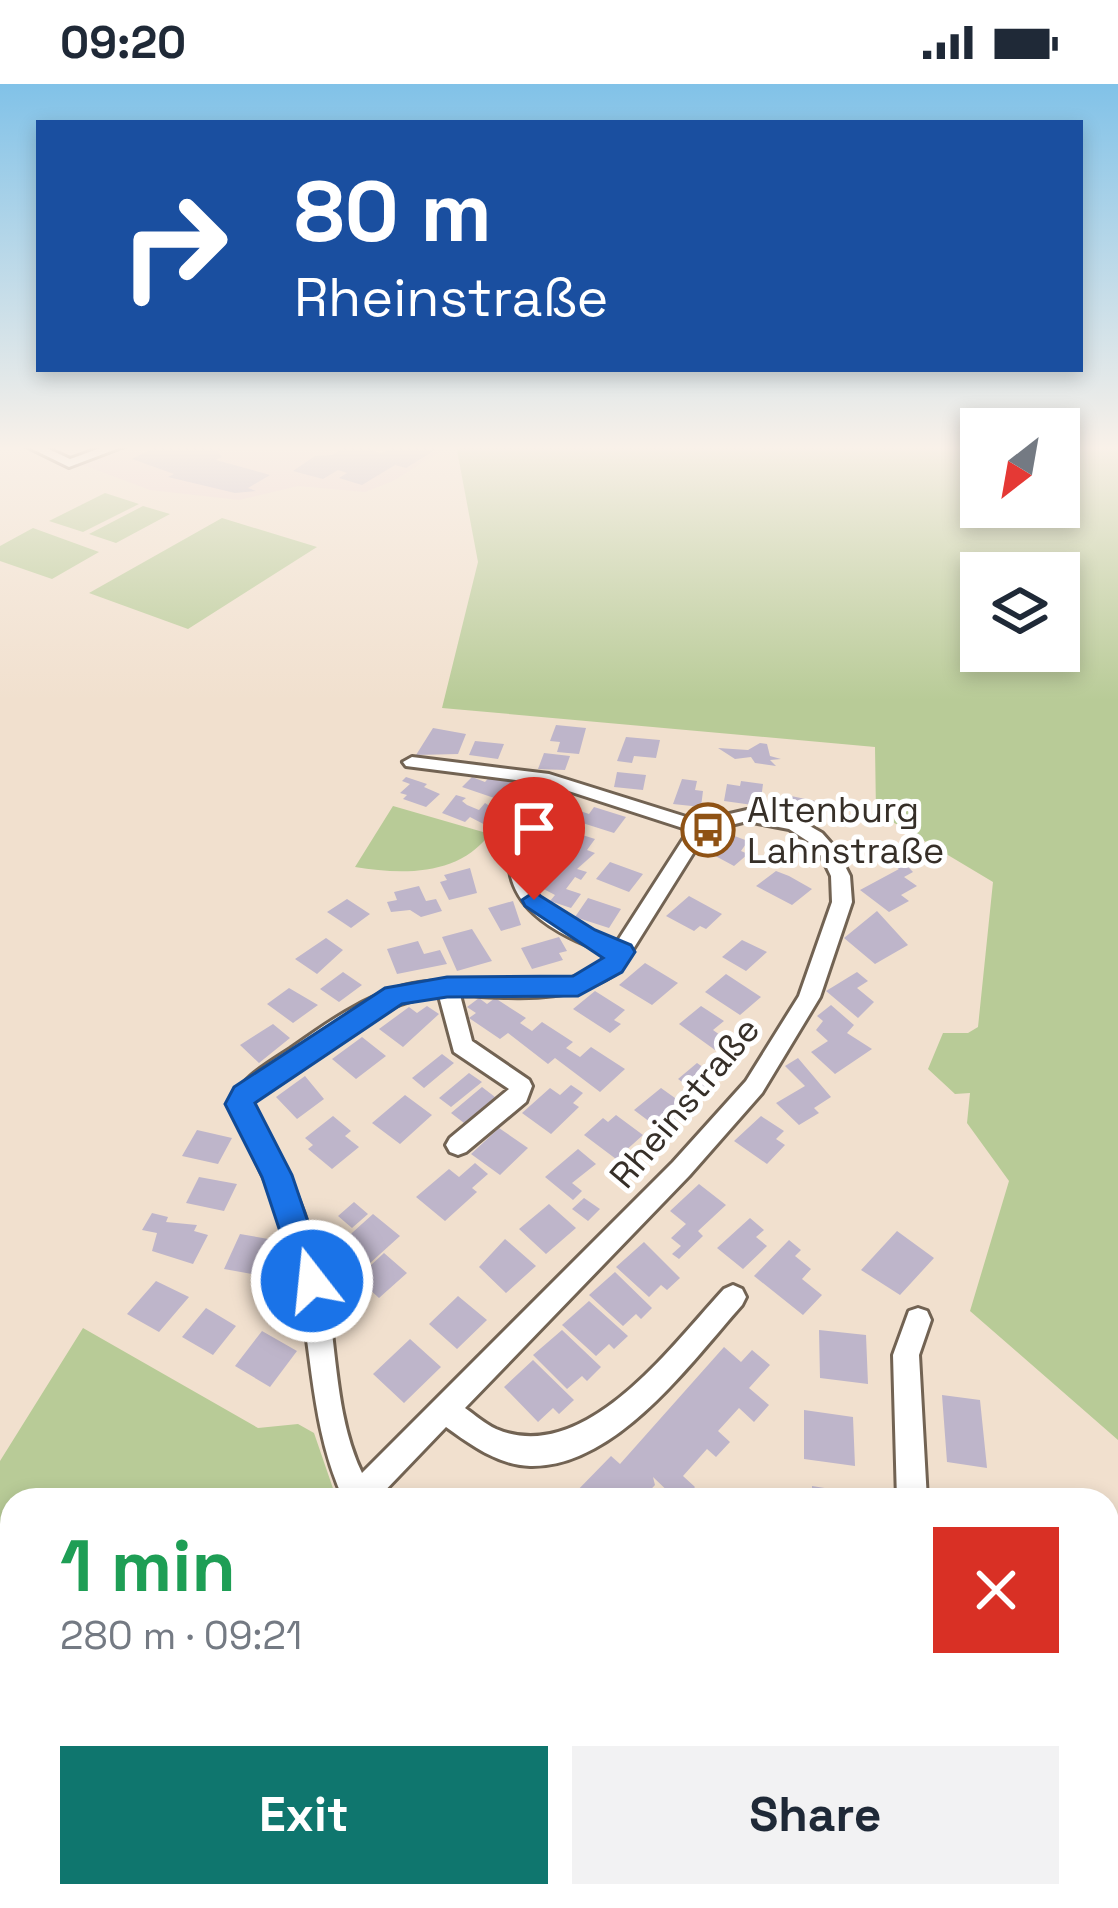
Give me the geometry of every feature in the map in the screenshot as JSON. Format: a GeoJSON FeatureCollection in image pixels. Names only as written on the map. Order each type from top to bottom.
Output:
{"type":"FeatureCollection","features":[{"type":"Feature","properties":{"kind":"street"},"geometry":{"type":"LineString","coordinates":[[354,1488],[335,1445],[323,1342],[303,1247],[277,1175],[240,1104],[253,1087],[395,995],[447,987],[578,986],[605,974],[700,827],[549,779],[412,762]]}},
{"type":"Feature","properties":{"kind":"street","name":"Rheinstraße"},"geometry":{"type":"LineString","coordinates":[[370,1488],[734,1112],[777,1056],[809,997],[842,902],[843,888],[833,858],[813,835],[775,818],[740,816],[700,827]]}},
{"type":"Feature","properties":{"kind":"street"},"geometry":{"type":"LineString","coordinates":[[518,842],[518,873],[534,900],[586,937],[622,952]]}},
{"type":"Feature","properties":{"kind":"street"},"geometry":{"type":"LineString","coordinates":[[447,987],[462,1046],[521,1087],[518,1096],[458,1145]]}},
{"type":"Feature","properties":{"kind":"street"},"geometry":{"type":"LineString","coordinates":[[446,1411],[493,1445],[521,1452],[576,1446],[620,1415],[733,1297]]}},
{"type":"Feature","properties":{"kind":"street"},"geometry":{"type":"LineString","coordinates":[[912,1488],[906,1355],[918,1320]]}},
{"type":"Feature","properties":{"kind":"green space"},"geometry":{"type":"Polygon","coordinates":[[[29,530],[39,530],[99,552],[52,579],[0,561],[0,546],[29,530]]]}},
{"type":"Feature","properties":{"kind":"green space"},"geometry":{"type":"Polygon","coordinates":[[[96,530],[140,530],[116,543],[89,534],[96,530]]]}},
{"type":"Feature","properties":{"kind":"green space"},"geometry":{"type":"Polygon","coordinates":[[[201,530],[262,530],[317,547],[188,629],[89,593],[201,530]]]}},
{"type":"Feature","properties":{"kind":"green space"},"geometry":{"type":"Polygon","coordinates":[[[472,530],[1118,530],[1118,1440],[970,1311],[1009,1181],[967,1123],[970,1093],[955,1094],[928,1069],[943,1033],[968,1033],[978,1027],[993,882],[876,812],[875,747],[442,708],[478,562],[472,530]]]}},
{"type":"Feature","properties":{"kind":"green space"},"geometry":{"type":"Polygon","coordinates":[[[393,806],[490,834],[477,848],[446,865],[410,871],[355,867],[393,806]]]}},
{"type":"Feature","properties":{"kind":"green space"},"geometry":{"type":"Polygon","coordinates":[[[83,1328],[258,1428],[298,1424],[314,1433],[333,1488],[0,1488],[0,1461],[83,1328]]]}},
{"type":"Feature","properties":{"kind":"building"},"geometry":{"type":"Polygon","coordinates":[[[556,725],[586,728],[579,754],[557,752],[560,742],[550,741],[556,725]]]}},
{"type":"Feature","properties":{"kind":"building"},"geometry":{"type":"Polygon","coordinates":[[[433,728],[466,734],[458,754],[416,755],[433,728]]]}},
{"type":"Feature","properties":{"kind":"building"},"geometry":{"type":"Polygon","coordinates":[[[626,737],[660,740],[656,758],[634,756],[632,763],[617,761],[626,737]]]}},
{"type":"Feature","properties":{"kind":"building"},"geometry":{"type":"Polygon","coordinates":[[[475,741],[504,744],[498,759],[469,755],[475,741]]]}},
{"type":"Feature","properties":{"kind":"building"},"geometry":{"type":"Polygon","coordinates":[[[767,744],[770,756],[781,759],[770,760],[776,766],[755,763],[751,757],[735,759],[718,748],[748,750],[767,744]]]}},
{"type":"Feature","properties":{"kind":"building"},"geometry":{"type":"Polygon","coordinates":[[[544,753],[570,756],[565,770],[538,769],[544,753]]]}},
{"type":"Feature","properties":{"kind":"building"},"geometry":{"type":"Polygon","coordinates":[[[617,772],[646,775],[643,790],[614,787],[617,772]]]}},
{"type":"Feature","properties":{"kind":"building"},"geometry":{"type":"Polygon","coordinates":[[[492,774],[512,781],[503,801],[462,787],[472,777],[485,782],[492,774]]]}},
{"type":"Feature","properties":{"kind":"building"},"geometry":{"type":"Polygon","coordinates":[[[406,777],[440,794],[426,807],[403,799],[407,795],[400,793],[410,784],[402,781],[406,777]]]}},
{"type":"Feature","properties":{"kind":"building"},"geometry":{"type":"Polygon","coordinates":[[[682,779],[697,781],[695,790],[703,791],[701,807],[673,804],[682,779]]]}},
{"type":"Feature","properties":{"kind":"building"},"geometry":{"type":"Polygon","coordinates":[[[741,781],[763,784],[760,806],[724,801],[727,784],[740,786],[741,781]]]}},
{"type":"Feature","properties":{"kind":"building"},"geometry":{"type":"Polygon","coordinates":[[[530,787],[567,795],[559,804],[567,807],[562,813],[538,805],[537,798],[524,794],[530,787]]]}},
{"type":"Feature","properties":{"kind":"building"},"geometry":{"type":"Polygon","coordinates":[[[456,795],[466,798],[462,801],[467,805],[479,810],[485,803],[508,818],[497,831],[470,817],[465,822],[442,813],[456,795]]]}},
{"type":"Feature","properties":{"kind":"building"},"geometry":{"type":"Polygon","coordinates":[[[791,796],[825,803],[825,819],[790,812],[791,796]]]}},
{"type":"Feature","properties":{"kind":"building"},"geometry":{"type":"Polygon","coordinates":[[[530,804],[551,811],[545,829],[518,816],[530,804]]]}},
{"type":"Feature","properties":{"kind":"building"},"geometry":{"type":"Polygon","coordinates":[[[594,807],[626,817],[614,833],[573,820],[580,811],[589,814],[594,807]]]}},
{"type":"Feature","properties":{"kind":"building"},"geometry":{"type":"Polygon","coordinates":[[[721,831],[748,841],[741,851],[748,854],[734,866],[708,852],[721,831]]]}},
{"type":"Feature","properties":{"kind":"building"},"geometry":{"type":"Polygon","coordinates":[[[573,832],[595,839],[587,850],[595,853],[577,869],[587,872],[581,880],[575,877],[566,889],[581,894],[571,908],[550,901],[555,895],[538,886],[555,868],[550,866],[567,848],[562,847],[573,832]]]}},
{"type":"Feature","properties":{"kind":"building"},"geometry":{"type":"Polygon","coordinates":[[[899,857],[913,872],[904,877],[917,886],[901,895],[909,901],[889,912],[860,890],[899,869],[889,862],[899,857]]]}},
{"type":"Feature","properties":{"kind":"building"},"geometry":{"type":"Polygon","coordinates":[[[610,862],[643,874],[629,892],[596,879],[610,862]]]}},
{"type":"Feature","properties":{"kind":"building"},"geometry":{"type":"Polygon","coordinates":[[[470,868],[477,893],[449,900],[440,882],[447,880],[444,875],[470,868]]]}},
{"type":"Feature","properties":{"kind":"building"},"geometry":{"type":"Polygon","coordinates":[[[776,871],[812,889],[792,905],[756,886],[776,871]]]}},
{"type":"Feature","properties":{"kind":"building"},"geometry":{"type":"Polygon","coordinates":[[[419,886],[426,901],[436,899],[442,911],[421,917],[410,910],[391,912],[387,902],[397,900],[394,892],[419,886]]]}},
{"type":"Feature","properties":{"kind":"building"},"geometry":{"type":"Polygon","coordinates":[[[689,896],[722,914],[706,929],[700,926],[694,931],[666,916],[689,896]]]}},
{"type":"Feature","properties":{"kind":"building"},"geometry":{"type":"Polygon","coordinates":[[[588,898],[621,909],[609,928],[575,917],[588,898]]]}},
{"type":"Feature","properties":{"kind":"building"},"geometry":{"type":"Polygon","coordinates":[[[347,899],[370,914],[351,928],[327,912],[347,899]]]}},
{"type":"Feature","properties":{"kind":"building"},"geometry":{"type":"Polygon","coordinates":[[[513,901],[521,925],[501,931],[488,908],[513,901]]]}},
{"type":"Feature","properties":{"kind":"building"},"geometry":{"type":"Polygon","coordinates":[[[877,911],[908,945],[875,964],[844,938],[877,911]]]}},
{"type":"Feature","properties":{"kind":"building"},"geometry":{"type":"Polygon","coordinates":[[[472,929],[492,961],[457,971],[442,937],[472,929]]]}},
{"type":"Feature","properties":{"kind":"building"},"geometry":{"type":"Polygon","coordinates":[[[559,937],[567,951],[559,953],[563,960],[532,969],[521,948],[559,937]]]}},
{"type":"Feature","properties":{"kind":"building"},"geometry":{"type":"Polygon","coordinates":[[[326,938],[343,950],[317,974],[295,959],[326,938]]]}},
{"type":"Feature","properties":{"kind":"building"},"geometry":{"type":"Polygon","coordinates":[[[742,940],[767,952],[746,971],[722,957],[742,940]]]}},
{"type":"Feature","properties":{"kind":"building"},"geometry":{"type":"Polygon","coordinates":[[[418,941],[424,954],[440,950],[447,964],[397,974],[387,949],[418,941]]]}},
{"type":"Feature","properties":{"kind":"building"},"geometry":{"type":"Polygon","coordinates":[[[645,963],[678,983],[652,1005],[619,985],[645,963]]]}},
{"type":"Feature","properties":{"kind":"building"},"geometry":{"type":"Polygon","coordinates":[[[343,972],[362,985],[339,1002],[320,989],[343,972]]]}},
{"type":"Feature","properties":{"kind":"building"},"geometry":{"type":"Polygon","coordinates":[[[857,972],[868,981],[857,988],[874,1002],[858,1018],[826,991],[857,972]]]}},
{"type":"Feature","properties":{"kind":"building"},"geometry":{"type":"Polygon","coordinates":[[[726,974],[761,997],[740,1015],[705,992],[726,974]]]}},
{"type":"Feature","properties":{"kind":"building"},"geometry":{"type":"Polygon","coordinates":[[[289,988],[318,1005],[293,1023],[267,1004],[289,988]]]}},
{"type":"Feature","properties":{"kind":"building"},"geometry":{"type":"Polygon","coordinates":[[[595,991],[625,1010],[614,1020],[621,1024],[610,1033],[573,1009],[595,991]]]}},
{"type":"Feature","properties":{"kind":"building"},"geometry":{"type":"Polygon","coordinates":[[[479,998],[487,1004],[495,998],[526,1018],[520,1023],[532,1031],[542,1022],[573,1042],[566,1048],[580,1057],[591,1047],[625,1069],[600,1092],[555,1058],[548,1064],[508,1033],[500,1039],[469,1018],[476,1013],[467,1007],[479,998]]]}},
{"type":"Feature","properties":{"kind":"building"},"geometry":{"type":"Polygon","coordinates":[[[831,1005],[854,1025],[847,1033],[872,1049],[835,1074],[811,1052],[828,1041],[816,1030],[823,1021],[817,1016],[831,1005]]]}},
{"type":"Feature","properties":{"kind":"building"},"geometry":{"type":"Polygon","coordinates":[[[427,1006],[439,1014],[403,1047],[379,1029],[409,1007],[417,1013],[427,1006]]]}},
{"type":"Feature","properties":{"kind":"building"},"geometry":{"type":"Polygon","coordinates":[[[701,1006],[724,1021],[713,1030],[727,1040],[715,1050],[679,1024],[701,1006]]]}},
{"type":"Feature","properties":{"kind":"building"},"geometry":{"type":"Polygon","coordinates":[[[273,1024],[290,1038],[259,1063],[240,1045],[273,1024]]]}},
{"type":"Feature","properties":{"kind":"building"},"geometry":{"type":"Polygon","coordinates":[[[362,1037],[386,1056],[356,1079],[332,1059],[362,1037]]]}},
{"type":"Feature","properties":{"kind":"building"},"geometry":{"type":"Polygon","coordinates":[[[727,1049],[741,1059],[702,1096],[678,1079],[697,1063],[707,1070],[727,1049]]]}},
{"type":"Feature","properties":{"kind":"building"},"geometry":{"type":"Polygon","coordinates":[[[442,1054],[454,1063],[424,1088],[412,1078],[442,1054]]]}},
{"type":"Feature","properties":{"kind":"building"},"geometry":{"type":"Polygon","coordinates":[[[798,1058],[831,1097],[814,1108],[819,1113],[799,1125],[776,1103],[805,1086],[785,1066],[798,1058]]]}},
{"type":"Feature","properties":{"kind":"building"},"geometry":{"type":"Polygon","coordinates":[[[469,1073],[482,1082],[451,1107],[439,1098],[469,1073]]]}},
{"type":"Feature","properties":{"kind":"building"},"geometry":{"type":"Polygon","coordinates":[[[305,1076],[324,1099],[297,1119],[276,1097],[305,1076]]]}},
{"type":"Feature","properties":{"kind":"building"},"geometry":{"type":"Polygon","coordinates":[[[571,1085],[583,1093],[573,1103],[579,1107],[551,1134],[522,1113],[550,1088],[560,1095],[571,1085]]]}},
{"type":"Feature","properties":{"kind":"building"},"geometry":{"type":"Polygon","coordinates":[[[482,1087],[495,1097],[464,1123],[451,1113],[482,1087]]]}},
{"type":"Feature","properties":{"kind":"building"},"geometry":{"type":"Polygon","coordinates":[[[661,1088],[689,1108],[662,1131],[634,1110],[661,1088]]]}},
{"type":"Feature","properties":{"kind":"building"},"geometry":{"type":"Polygon","coordinates":[[[405,1095],[432,1115],[400,1144],[372,1123],[405,1095]]]}},
{"type":"Feature","properties":{"kind":"building"},"geometry":{"type":"Polygon","coordinates":[[[616,1115],[643,1135],[623,1153],[640,1166],[628,1177],[611,1163],[616,1159],[584,1135],[603,1118],[608,1122],[616,1115]]]}},
{"type":"Feature","properties":{"kind":"building"},"geometry":{"type":"Polygon","coordinates":[[[333,1116],[351,1131],[345,1136],[359,1147],[332,1169],[308,1149],[313,1145],[305,1138],[333,1116]]]}},
{"type":"Feature","properties":{"kind":"building"},"geometry":{"type":"Polygon","coordinates":[[[761,1116],[784,1131],[776,1139],[785,1145],[767,1164],[734,1141],[761,1116]]]}},
{"type":"Feature","properties":{"kind":"building"},"geometry":{"type":"Polygon","coordinates":[[[499,1128],[528,1148],[500,1175],[471,1154],[499,1128]]]}},
{"type":"Feature","properties":{"kind":"building"},"geometry":{"type":"Polygon","coordinates":[[[197,1130],[232,1138],[218,1164],[182,1156],[197,1130]]]}},
{"type":"Feature","properties":{"kind":"building"},"geometry":{"type":"Polygon","coordinates":[[[578,1149],[596,1164],[572,1183],[582,1191],[573,1200],[545,1177],[578,1149]]]}},
{"type":"Feature","properties":{"kind":"building"},"geometry":{"type":"Polygon","coordinates":[[[475,1163],[488,1174],[472,1188],[477,1192],[445,1221],[416,1197],[449,1169],[459,1177],[475,1163]]]}},
{"type":"Feature","properties":{"kind":"building"},"geometry":{"type":"Polygon","coordinates":[[[199,1177],[237,1184],[224,1211],[186,1203],[199,1177]]]}},
{"type":"Feature","properties":{"kind":"building"},"geometry":{"type":"Polygon","coordinates":[[[699,1184],[726,1205],[698,1231],[703,1236],[679,1259],[672,1254],[681,1246],[671,1238],[686,1224],[670,1211],[699,1184]]]}},
{"type":"Feature","properties":{"kind":"building"},"geometry":{"type":"Polygon","coordinates":[[[584,1198],[600,1209],[588,1221],[572,1209],[584,1198]]]}},
{"type":"Feature","properties":{"kind":"building"},"geometry":{"type":"Polygon","coordinates":[[[354,1202],[368,1214],[352,1228],[338,1216],[354,1202]]]}},
{"type":"Feature","properties":{"kind":"building"},"geometry":{"type":"Polygon","coordinates":[[[549,1204],[576,1228],[546,1254],[519,1229],[549,1204]]]}},
{"type":"Feature","properties":{"kind":"building"},"geometry":{"type":"Polygon","coordinates":[[[152,1213],[168,1217],[166,1222],[197,1225],[194,1231],[208,1235],[193,1264],[152,1251],[157,1233],[142,1230],[152,1213]]]}},
{"type":"Feature","properties":{"kind":"building"},"geometry":{"type":"Polygon","coordinates":[[[373,1214],[400,1236],[369,1264],[343,1241],[373,1214]]]}},
{"type":"Feature","properties":{"kind":"building"},"geometry":{"type":"Polygon","coordinates":[[[750,1218],[764,1230],[756,1237],[767,1246],[743,1269],[717,1248],[750,1218]]]}},
{"type":"Feature","properties":{"kind":"building"},"geometry":{"type":"Polygon","coordinates":[[[897,1231],[934,1258],[900,1295],[861,1270],[897,1231]]]}},
{"type":"Feature","properties":{"kind":"building"},"geometry":{"type":"Polygon","coordinates":[[[240,1234],[274,1240],[258,1275],[224,1269],[240,1234]]]}},
{"type":"Feature","properties":{"kind":"building"},"geometry":{"type":"Polygon","coordinates":[[[505,1239],[536,1266],[506,1293],[479,1267],[505,1239]]]}},
{"type":"Feature","properties":{"kind":"building"},"geometry":{"type":"Polygon","coordinates":[[[789,1240],[801,1250],[795,1256],[811,1269],[802,1279],[822,1295],[803,1315],[754,1276],[789,1240]]]}},
{"type":"Feature","properties":{"kind":"building"},"geometry":{"type":"Polygon","coordinates":[[[644,1242],[680,1278],[667,1290],[661,1285],[649,1297],[616,1267],[644,1242]]]}},
{"type":"Feature","properties":{"kind":"building"},"geometry":{"type":"Polygon","coordinates":[[[384,1253],[407,1273],[379,1298],[357,1278],[384,1253]]]}},
{"type":"Feature","properties":{"kind":"building"},"geometry":{"type":"Polygon","coordinates":[[[615,1272],[652,1308],[623,1326],[589,1295],[615,1272]]]}},
{"type":"Feature","properties":{"kind":"building"},"geometry":{"type":"Polygon","coordinates":[[[156,1281],[189,1297],[159,1332],[127,1314],[156,1281]]]}},
{"type":"Feature","properties":{"kind":"building"},"geometry":{"type":"Polygon","coordinates":[[[458,1296],[487,1320],[457,1349],[429,1324],[458,1296]]]}},
{"type":"Feature","properties":{"kind":"building"},"geometry":{"type":"Polygon","coordinates":[[[589,1301],[628,1336],[614,1349],[609,1344],[596,1356],[562,1325],[589,1301]]]}},
{"type":"Feature","properties":{"kind":"building"},"geometry":{"type":"Polygon","coordinates":[[[206,1308],[236,1326],[213,1355],[182,1337],[206,1308]]]}},
{"type":"Feature","properties":{"kind":"building"},"geometry":{"type":"Polygon","coordinates":[[[562,1330],[601,1367],[587,1381],[582,1376],[567,1389],[533,1355],[562,1330]]]}},
{"type":"Feature","properties":{"kind":"building"},"geometry":{"type":"Polygon","coordinates":[[[819,1330],[866,1335],[868,1384],[820,1378],[819,1330]]]}},
{"type":"Feature","properties":{"kind":"building"},"geometry":{"type":"Polygon","coordinates":[[[262,1331],[297,1351],[270,1387],[235,1366],[262,1331]]]}},
{"type":"Feature","properties":{"kind":"building"},"geometry":{"type":"Polygon","coordinates":[[[410,1339],[441,1367],[404,1403],[373,1374],[410,1339]]]}},
{"type":"Feature","properties":{"kind":"building"},"geometry":{"type":"Polygon","coordinates":[[[724,1347],[741,1362],[752,1350],[770,1365],[749,1388],[769,1405],[754,1422],[739,1408],[718,1431],[730,1442],[716,1457],[707,1449],[683,1476],[694,1488],[664,1488],[653,1477],[652,1488],[580,1488],[611,1456],[620,1464],[724,1347]]]}},
{"type":"Feature","properties":{"kind":"building"},"geometry":{"type":"Polygon","coordinates":[[[533,1360],[574,1400],[559,1414],[553,1408],[538,1422],[504,1387],[533,1360]]]}},
{"type":"Feature","properties":{"kind":"building"},"geometry":{"type":"Polygon","coordinates":[[[942,1395],[980,1400],[987,1468],[947,1462],[942,1395]]]}},
{"type":"Feature","properties":{"kind":"building"},"geometry":{"type":"Polygon","coordinates":[[[804,1410],[853,1417],[855,1466],[804,1459],[804,1410]]]}},
{"type":"Feature","properties":{"kind":"place","name":"Altenburg Lahnstraße"},"geometry":{"type":"Point","coordinates":[708,830]}},
{"type":"Feature","properties":{"kind":"route"},"geometry":{"type":"LineString","coordinates":[[312,1281],[277,1175],[244,1118],[240,1104],[244,1095],[395,995],[447,987],[559,988],[578,986],[605,974],[622,952],[586,937],[534,900]]}}]}
